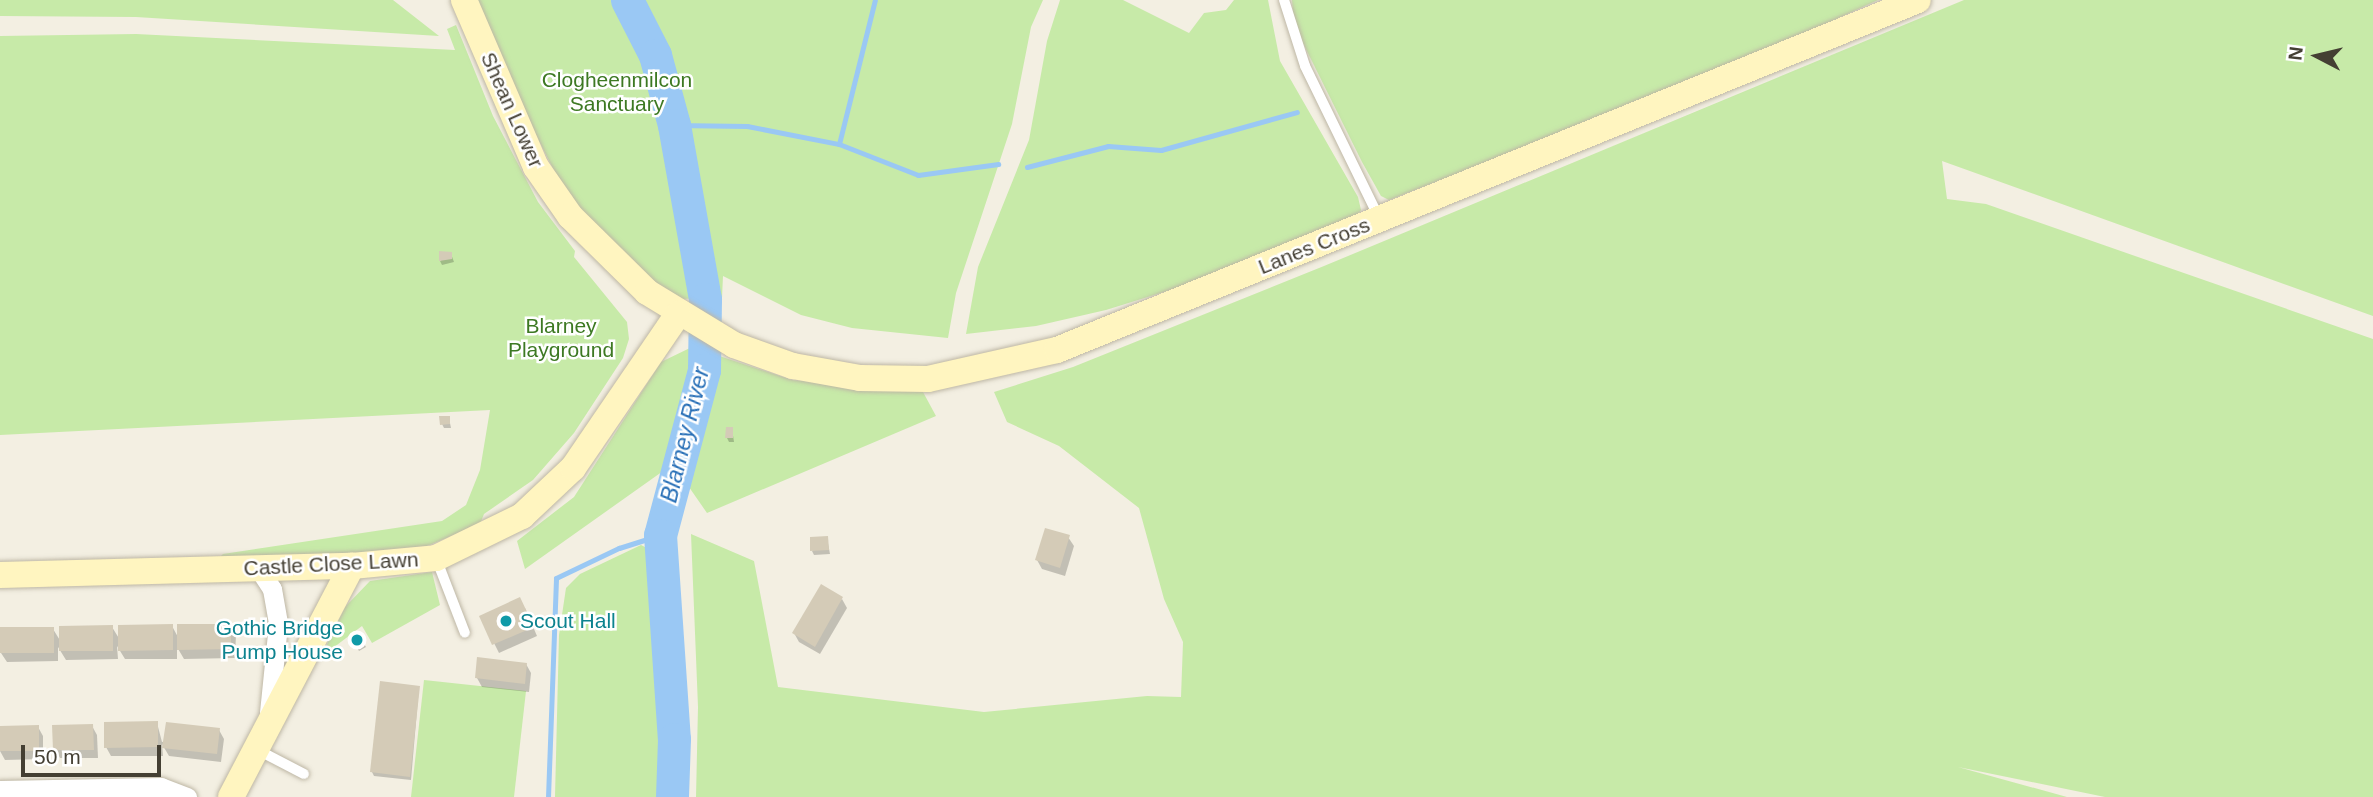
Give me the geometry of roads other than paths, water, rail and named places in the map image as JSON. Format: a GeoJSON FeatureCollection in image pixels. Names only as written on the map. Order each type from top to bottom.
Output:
{"type":"FeatureCollection","features":[{"type":"Feature","properties":{"kind":"street","name":"Shean Lower"},"geometry":{"type":"LineString","coordinates":[[464,0],[536,167],[570,216],[648,292],[687,319]]}},
{"type":"Feature","properties":{"kind":"street","name":"Lanes Cross"},"geometry":{"type":"LineString","coordinates":[[687,319],[734,345],[793,366],[860,378],[928,379],[964,374],[1057,349],[1918,0]]}},
{"type":"Feature","properties":{"kind":"street"},"geometry":{"type":"LineString","coordinates":[[648,292],[657,307],[655,350]]}},
{"type":"Feature","properties":{"kind":"street","name":"Castle Close Lawn"},"geometry":{"type":"LineString","coordinates":[[0,575],[352,566],[436,558],[522,516],[565,476],[609,421],[655,350],[687,319]]}},
{"type":"Feature","properties":{"kind":"street"},"geometry":{"type":"LineString","coordinates":[[231,797],[352,566]]}},
{"type":"Feature","properties":{"kind":"street"},"geometry":{"type":"LineString","coordinates":[[259,569],[272,589],[278,624],[277,671],[261,740]]}},
{"type":"Feature","properties":{"kind":"street"},"geometry":{"type":"LineString","coordinates":[[0,790],[161,786],[187,797]]}},
{"type":"Feature","properties":{"kind":"lane"},"geometry":{"type":"LineString","coordinates":[[1284,0],[1305,66],[1379,219]]}},
{"type":"Feature","properties":{"kind":"lane"},"geometry":{"type":"LineString","coordinates":[[436,558],[465,633]]}},
{"type":"Feature","properties":{"kind":"lane"},"geometry":{"type":"LineString","coordinates":[[261,740],[304,774]]}},
{"type":"Feature","properties":{"kind":"waterway","name":"Blarney River"},"geometry":{"type":"LineString","coordinates":[[627,0],[655,55],[674,125],[705,299],[704,370],[660,535],[674,739],[672,797]]}},
{"type":"Feature","properties":{"kind":"waterway"},"geometry":{"type":"LineString","coordinates":[[839,144],[875,0]]}},
{"type":"Feature","properties":{"kind":"waterway"},"geometry":{"type":"LineString","coordinates":[[1027,167],[1108,146],[1161,150],[1297,112]]}},
{"type":"Feature","properties":{"kind":"waterway"},"geometry":{"type":"LineString","coordinates":[[674,125],[747,126],[839,144],[918,175],[998,164]]}},
{"type":"Feature","properties":{"kind":"waterway"},"geometry":{"type":"LineString","coordinates":[[548,797],[556,578],[619,548],[660,535]]}},
{"type":"Feature","properties":{"kind":"place","name":"Scout Hall"},"geometry":{"type":"Point","coordinates":[506,621]}},
{"type":"Feature","properties":{"kind":"place","name":"Gothic Bridge Pump House"},"geometry":{"type":"Point","coordinates":[357,640]}},
{"type":"Feature","properties":{"kind":"park label","name":"Clogheenmilcon Sanctuary"},"geometry":{"type":"Point","coordinates":[617,92]}},
{"type":"Feature","properties":{"kind":"park label","name":"Blarney Playground"},"geometry":{"type":"Point","coordinates":[561,338]}}]}
